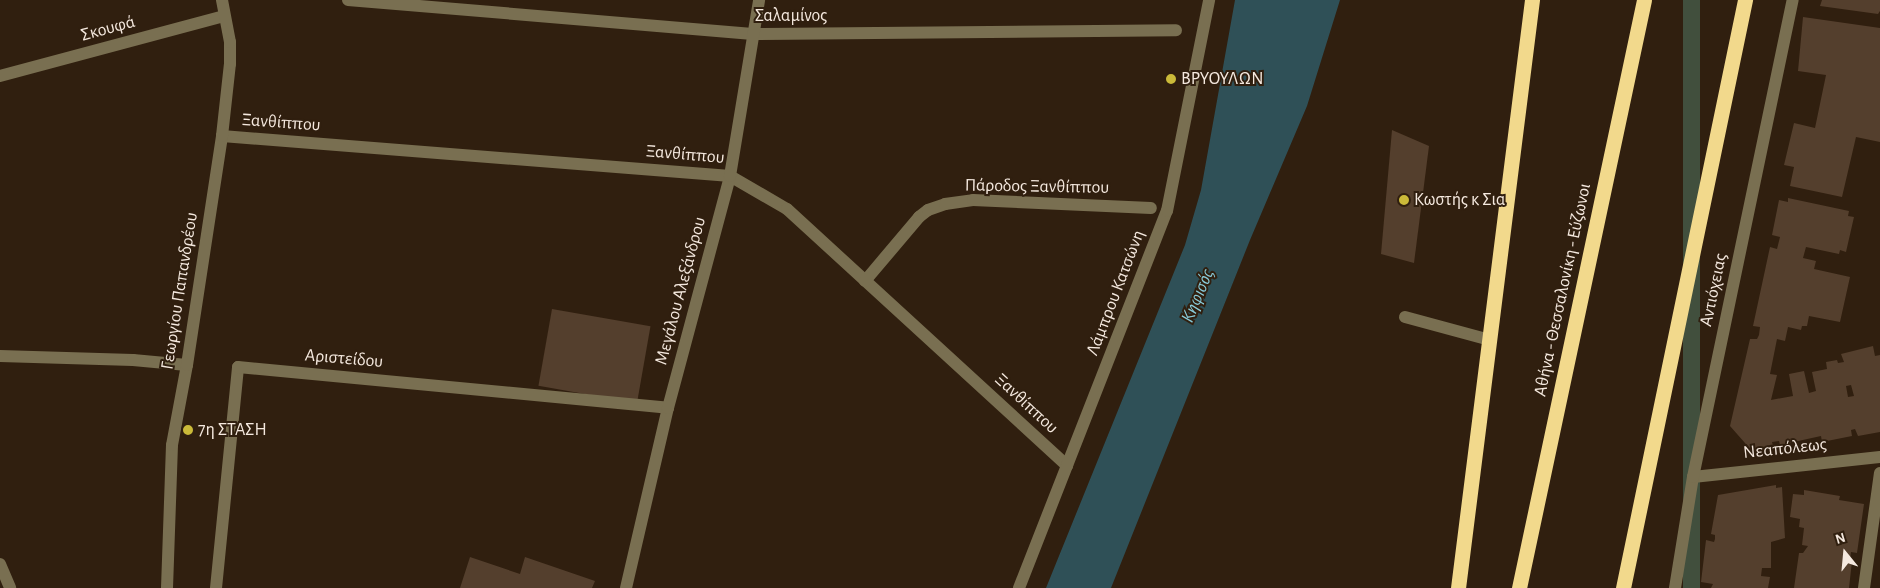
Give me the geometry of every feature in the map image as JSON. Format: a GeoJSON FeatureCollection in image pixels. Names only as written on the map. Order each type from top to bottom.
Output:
{"type":"FeatureCollection","features":[{"type":"Feature","properties":{"kind":"highway"},"geometry":{"type":"LineString","coordinates":[[1458,588],[1532,0]]}},
{"type":"Feature","properties":{"kind":"highway","name":"Αθήνα - Θεσσαλονίκη - Εύζωνοι"},"geometry":{"type":"LineString","coordinates":[[1519,588],[1644,0]]}},
{"type":"Feature","properties":{"kind":"highway"},"geometry":{"type":"LineString","coordinates":[[1623,588],[1744,0]]}},
{"type":"Feature","properties":{"kind":"street","name":"Γεωργίου Παπανδρέου"},"geometry":{"type":"LineString","coordinates":[[167,588],[170,460],[187,365],[222,136],[230,64],[230,42],[222,0]]}},
{"type":"Feature","properties":{"kind":"street","name":"Σαλαμίνος"},"geometry":{"type":"LineString","coordinates":[[348,0],[753,34],[1176,30]]}},
{"type":"Feature","properties":{"kind":"street","name":"Μεγάλου Αλεξάνδρου"},"geometry":{"type":"LineString","coordinates":[[626,588],[668,408],[730,176],[759,0]]}},
{"type":"Feature","properties":{"kind":"street","name":"Λάμπρου Κατσώνη"},"geometry":{"type":"LineString","coordinates":[[1019,588],[1166,211],[1209,0]]}},
{"type":"Feature","properties":{"kind":"street","name":"Αντιόχειας"},"geometry":{"type":"LineString","coordinates":[[1674,588],[1693,477],[1793,0]]}},
{"type":"Feature","properties":{"kind":"street","name":"Σκουφά"},"geometry":{"type":"LineString","coordinates":[[0,76],[224,16]]}},
{"type":"Feature","properties":{"kind":"street","name":"Ξανθίππου"},"geometry":{"type":"LineString","coordinates":[[222,136],[730,176],[787,209],[1067,466]]}},
{"type":"Feature","properties":{"kind":"street","name":"Πάροδος Ξανθίππου"},"geometry":{"type":"LineString","coordinates":[[865,280],[918,217],[928,210],[945,204],[973,200],[1151,208]]}},
{"type":"Feature","properties":{"kind":"street"},"geometry":{"type":"LineString","coordinates":[[1405,316],[1490,340]]}},
{"type":"Feature","properties":{"kind":"street"},"geometry":{"type":"LineString","coordinates":[[0,356],[124,359],[187,365]]}},
{"type":"Feature","properties":{"kind":"street","name":"Αριστείδου"},"geometry":{"type":"LineString","coordinates":[[216,588],[238,367],[668,408]]}},
{"type":"Feature","properties":{"kind":"street","name":"Νεαπόλεως"},"geometry":{"type":"LineString","coordinates":[[1693,477],[1880,457]]}},
{"type":"Feature","properties":{"kind":"street"},"geometry":{"type":"LineString","coordinates":[[1864,588],[1880,473]]}},
{"type":"Feature","properties":{"kind":"street"},"geometry":{"type":"LineString","coordinates":[[0,564],[10,588]]}},
{"type":"Feature","properties":{"kind":"green space"},"geometry":{"type":"Polygon","coordinates":[[[1683,0],[1700,0],[1700,588],[1683,588],[1683,0]]]}},
{"type":"Feature","properties":{"kind":"water","name":"Κηφισός"},"geometry":{"type":"Polygon","coordinates":[[[1235,0],[1340,0],[1307,106],[1250,240],[1111,588],[1046,588],[1185,245],[1201,190],[1235,0]]]}},
{"type":"Feature","properties":{"kind":"building"},"geometry":{"type":"Polygon","coordinates":[[[1822,0],[1880,0],[1880,11],[1878,14],[1820,6],[1822,0]]]}},
{"type":"Feature","properties":{"kind":"building"},"geometry":{"type":"Polygon","coordinates":[[[1803,17],[1880,28],[1880,142],[1856,137],[1842,197],[1790,186],[1794,167],[1784,165],[1794,123],[1815,128],[1826,75],[1798,71],[1803,17]]]}},
{"type":"Feature","properties":{"kind":"building","name":"Κωστής κ Σια"},"geometry":{"type":"Polygon","coordinates":[[[1392,130],[1429,146],[1414,263],[1381,254],[1392,130]]]}},
{"type":"Feature","properties":{"kind":"building"},"geometry":{"type":"Polygon","coordinates":[[[1788,198],[1849,211],[1848,216],[1854,217],[1846,252],[1840,250],[1839,254],[1806,247],[1803,258],[1816,261],[1814,269],[1850,277],[1840,322],[1809,316],[1807,326],[1802,326],[1801,330],[1788,327],[1785,341],[1777,339],[1770,374],[1777,375],[1771,400],[1793,396],[1789,374],[1804,371],[1809,393],[1816,391],[1812,372],[1827,369],[1826,362],[1837,360],[1838,363],[1844,362],[1841,354],[1873,346],[1875,356],[1880,355],[1880,432],[1858,436],[1855,429],[1851,430],[1852,436],[1822,442],[1821,436],[1780,445],[1779,441],[1772,442],[1773,446],[1752,451],[1730,426],[1750,339],[1757,339],[1759,335],[1760,327],[1753,326],[1770,247],[1777,249],[1780,237],[1772,235],[1779,200],[1788,202],[1788,198]],[[1851,385],[1846,386],[1848,397],[1854,396],[1851,385]]]}},
{"type":"Feature","properties":{"kind":"building"},"geometry":{"type":"Polygon","coordinates":[[[552,309],[650,326],[637,403],[538,386],[552,309]]]}},
{"type":"Feature","properties":{"kind":"building"},"geometry":{"type":"Polygon","coordinates":[[[1776,485],[1776,488],[1782,487],[1785,538],[1771,542],[1771,568],[1762,568],[1761,576],[1770,577],[1768,588],[1711,588],[1713,584],[1701,582],[1706,540],[1714,542],[1715,539],[1715,535],[1711,534],[1718,495],[1776,485]]]}},
{"type":"Feature","properties":{"kind":"building"},"geometry":{"type":"Polygon","coordinates":[[[1804,490],[1840,496],[1839,500],[1864,504],[1857,553],[1851,552],[1849,588],[1794,588],[1799,553],[1803,553],[1808,546],[1802,545],[1804,528],[1799,527],[1800,519],[1790,517],[1793,494],[1804,495],[1804,490]]]}},
{"type":"Feature","properties":{"kind":"building"},"geometry":{"type":"Polygon","coordinates":[[[470,557],[520,574],[525,557],[595,581],[592,588],[460,588],[470,557]]]}},
{"type":"Feature","properties":{"kind":"place","name":"ΒΡΥΟΥΛΩΝ"},"geometry":{"type":"Point","coordinates":[1171,79]}},
{"type":"Feature","properties":{"kind":"place","name":"Κωστής κ Σια"},"geometry":{"type":"Point","coordinates":[1404,200]}},
{"type":"Feature","properties":{"kind":"place","name":"7η ΣΤΑΣΗ"},"geometry":{"type":"Point","coordinates":[188,430]}}]}
